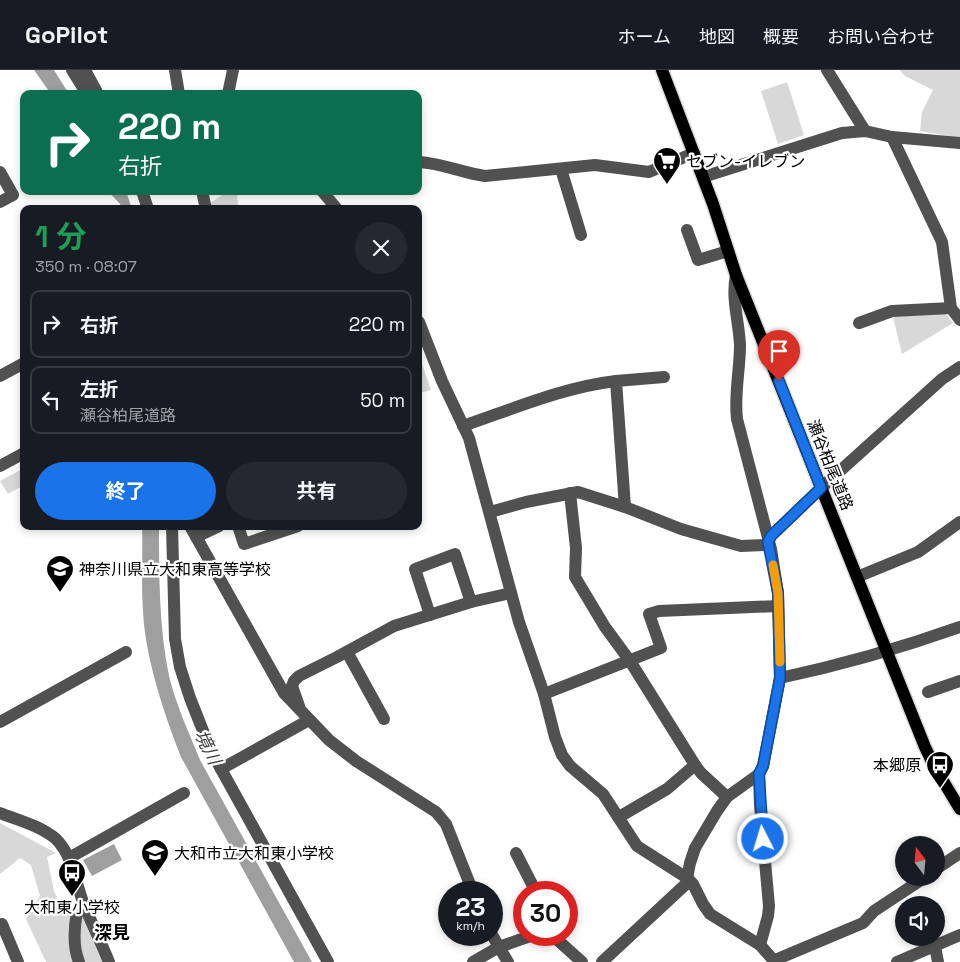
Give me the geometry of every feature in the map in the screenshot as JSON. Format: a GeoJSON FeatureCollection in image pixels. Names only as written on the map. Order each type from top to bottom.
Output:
{"type":"FeatureCollection","features":[{"type":"Feature","properties":{"kind":"main road","name":"瀬谷柏尾道路"},"geometry":{"type":"LineString","coordinates":[[662,70],[703,177],[736,275],[887,652],[934,766],[960,809]]}},
{"type":"Feature","properties":{"kind":"street"},"geometry":{"type":"LineString","coordinates":[[72,70],[84,90]]}},
{"type":"Feature","properties":{"kind":"street"},"geometry":{"type":"LineString","coordinates":[[85,70],[96,90]]}},
{"type":"Feature","properties":{"kind":"street"},"geometry":{"type":"LineString","coordinates":[[175,70],[178,90]]}},
{"type":"Feature","properties":{"kind":"street"},"geometry":{"type":"LineString","coordinates":[[229,90],[233,70]]}},
{"type":"Feature","properties":{"kind":"street"},"geometry":{"type":"LineString","coordinates":[[826,70],[865,131]]}},
{"type":"Feature","properties":{"kind":"street"},"geometry":{"type":"LineString","coordinates":[[703,177],[842,133],[865,131],[892,137],[948,140],[960,143]]}},
{"type":"Feature","properties":{"kind":"street"},"geometry":{"type":"LineString","coordinates":[[892,137],[942,242],[951,308],[960,320]]}},
{"type":"Feature","properties":{"kind":"street"},"geometry":{"type":"LineString","coordinates":[[422,162],[440,165],[467,174],[485,176],[596,165],[648,172],[694,153]]}},
{"type":"Feature","properties":{"kind":"street"},"geometry":{"type":"LineString","coordinates":[[561,169],[581,235]]}},
{"type":"Feature","properties":{"kind":"street"},"geometry":{"type":"LineString","coordinates":[[0,172],[13,195],[0,202]]}},
{"type":"Feature","properties":{"kind":"street"},"geometry":{"type":"LineString","coordinates":[[325,195],[334,205]]}},
{"type":"Feature","properties":{"kind":"street"},"geometry":{"type":"LineString","coordinates":[[693,235],[698,260],[728,251]]}},
{"type":"Feature","properties":{"kind":"street"},"geometry":{"type":"LineString","coordinates":[[602,962],[686,884],[695,848],[727,797],[759,774],[763,766],[780,678],[778,593],[768,542],[737,419],[735,404],[740,345],[734,286],[736,275]]}},
{"type":"Feature","properties":{"kind":"street"},"geometry":{"type":"LineString","coordinates":[[859,323],[892,311],[951,308]]}},
{"type":"Feature","properties":{"kind":"street"},"geometry":{"type":"LineString","coordinates":[[422,330],[473,452],[511,593],[562,755],[570,766],[603,794],[637,846],[687,878],[693,884],[710,914],[760,945],[775,961],[864,923],[874,911],[912,886]]}},
{"type":"Feature","properties":{"kind":"street"},"geometry":{"type":"LineString","coordinates":[[0,376],[20,365]]}},
{"type":"Feature","properties":{"kind":"street"},"geometry":{"type":"LineString","coordinates":[[490,512],[526,502],[578,492],[681,529],[741,546],[765,546],[771,536],[821,488],[942,379],[960,368]]}},
{"type":"Feature","properties":{"kind":"street"},"geometry":{"type":"LineString","coordinates":[[463,426],[572,389],[616,380],[664,377]]}},
{"type":"Feature","properties":{"kind":"street"},"geometry":{"type":"LineString","coordinates":[[616,380],[624,507]]}},
{"type":"Feature","properties":{"kind":"street"},"geometry":{"type":"LineString","coordinates":[[0,466],[20,455]]}},
{"type":"Feature","properties":{"kind":"street"},"geometry":{"type":"LineString","coordinates":[[570,494],[576,548],[575,576],[605,627],[630,660],[695,764],[727,797]]}},
{"type":"Feature","properties":{"kind":"street"},"geometry":{"type":"LineString","coordinates":[[857,577],[918,552],[960,522]]}},
{"type":"Feature","properties":{"kind":"street"},"geometry":{"type":"LineString","coordinates":[[172,530],[175,639],[180,667],[190,698],[211,751],[328,962]]}},
{"type":"Feature","properties":{"kind":"street"},"geometry":{"type":"LineString","coordinates":[[239,530],[244,544],[286,530]]}},
{"type":"Feature","properties":{"kind":"street"},"geometry":{"type":"LineString","coordinates":[[193,532],[284,693],[330,740],[356,761],[436,812],[442,818],[469,881]]}},
{"type":"Feature","properties":{"kind":"street"},"geometry":{"type":"LineString","coordinates":[[430,615],[415,569],[455,554],[471,602]]}},
{"type":"Feature","properties":{"kind":"street"},"geometry":{"type":"LineString","coordinates":[[300,708],[292,686],[299,676],[394,626],[471,602],[511,593]]}},
{"type":"Feature","properties":{"kind":"street"},"geometry":{"type":"LineString","coordinates":[[544,694],[661,648],[649,614],[659,611],[778,606]]}},
{"type":"Feature","properties":{"kind":"street"},"geometry":{"type":"LineString","coordinates":[[780,678],[838,666],[887,652],[960,627]]}},
{"type":"Feature","properties":{"kind":"street"},"geometry":{"type":"LineString","coordinates":[[0,722],[126,652]]}},
{"type":"Feature","properties":{"kind":"street"},"geometry":{"type":"LineString","coordinates":[[347,652],[384,719]]}},
{"type":"Feature","properties":{"kind":"street"},"geometry":{"type":"LineString","coordinates":[[928,692],[960,681]]}},
{"type":"Feature","properties":{"kind":"street"},"geometry":{"type":"LineString","coordinates":[[222,769],[309,720]]}},
{"type":"Feature","properties":{"kind":"street"},"geometry":{"type":"LineString","coordinates":[[619,817],[667,789],[695,764]]}},
{"type":"Feature","properties":{"kind":"street"},"geometry":{"type":"LineString","coordinates":[[759,774],[769,906],[760,945]]}},
{"type":"Feature","properties":{"kind":"street"},"geometry":{"type":"LineString","coordinates":[[69,858],[184,793]]}},
{"type":"Feature","properties":{"kind":"street"},"geometry":{"type":"LineString","coordinates":[[0,813],[47,832],[64,849],[69,858],[85,906],[109,962]]}},
{"type":"Feature","properties":{"kind":"street"},"geometry":{"type":"LineString","coordinates":[[516,853],[530,881]]}},
{"type":"Feature","properties":{"kind":"street"},"geometry":{"type":"LineString","coordinates":[[945,863],[960,853]]}},
{"type":"Feature","properties":{"kind":"street"},"geometry":{"type":"LineString","coordinates":[[79,962],[76,957],[74,926],[77,912],[85,906]]}},
{"type":"Feature","properties":{"kind":"street"},"geometry":{"type":"LineString","coordinates":[[0,925],[2,924],[18,962]]}},
{"type":"Feature","properties":{"kind":"street"},"geometry":{"type":"LineString","coordinates":[[945,942],[960,935]]}},
{"type":"Feature","properties":{"kind":"street"},"geometry":{"type":"LineString","coordinates":[[474,962],[498,947],[513,942]]}},
{"type":"Feature","properties":{"kind":"street"},"geometry":{"type":"LineString","coordinates":[[564,946],[582,962]]}},
{"type":"Feature","properties":{"kind":"street"},"geometry":{"type":"LineString","coordinates":[[897,962],[935,946],[938,962]]}},
{"type":"Feature","properties":{"kind":"street"},"geometry":{"type":"LineString","coordinates":[[498,947],[508,962]]}},
{"type":"Feature","properties":{"kind":"shaded area"},"geometry":{"type":"Polygon","coordinates":[[[34,70],[54,70],[66,90],[48,90],[34,70]]]}},
{"type":"Feature","properties":{"kind":"shaded area"},"geometry":{"type":"Polygon","coordinates":[[[900,70],[960,70],[960,138],[920,131],[922,112],[933,90],[905,76],[900,70]]]}},
{"type":"Feature","properties":{"kind":"shaded area"},"geometry":{"type":"Polygon","coordinates":[[[787,82],[804,135],[778,144],[761,91],[787,82]]]}},
{"type":"Feature","properties":{"kind":"shaded area"},"geometry":{"type":"Polygon","coordinates":[[[112,195],[127,195],[131,205],[120,204],[112,195]]]}},
{"type":"Feature","properties":{"kind":"shaded area"},"geometry":{"type":"Polygon","coordinates":[[[222,195],[238,195],[238,205],[207,205],[222,195]]]}},
{"type":"Feature","properties":{"kind":"shaded area"},"geometry":{"type":"Polygon","coordinates":[[[892,313],[946,314],[953,323],[902,354],[892,313]]]}},
{"type":"Feature","properties":{"kind":"shaded area"},"geometry":{"type":"Polygon","coordinates":[[[422,364],[431,390],[422,392],[422,364]]]}},
{"type":"Feature","properties":{"kind":"shaded area"},"geometry":{"type":"Polygon","coordinates":[[[20,470],[20,487],[8,494],[0,481],[20,470]]]}},
{"type":"Feature","properties":{"kind":"shaded area"},"geometry":{"type":"Polygon","coordinates":[[[142,530],[159,530],[161,620],[169,676],[175,698],[200,760],[312,962],[294,962],[181,757],[168,723],[151,666],[142,600],[142,530]]]}},
{"type":"Feature","properties":{"kind":"shaded area"},"geometry":{"type":"Polygon","coordinates":[[[0,823],[56,853],[47,857],[54,891],[63,911],[84,913],[103,962],[46,962],[26,919],[40,896],[31,865],[20,858],[0,874],[0,823]]]}},
{"type":"Feature","properties":{"kind":"shaded area"},"geometry":{"type":"Polygon","coordinates":[[[114,844],[122,860],[92,876],[83,860],[114,844]]]}},
{"type":"Feature","properties":{"kind":"slow traffic"},"geometry":{"type":"LineString","coordinates":[[773,565],[778,593],[780,662]]}},
{"type":"Feature","properties":{"kind":"place","name":"セブン-イレブン"},"geometry":{"type":"Point","coordinates":[667,185]}},
{"type":"Feature","properties":{"kind":"place","name":"神奈川県立大和東高等学校"},"geometry":{"type":"Point","coordinates":[60,593]}},
{"type":"Feature","properties":{"kind":"place","name":"本郷原"},"geometry":{"type":"Point","coordinates":[940,789]}},
{"type":"Feature","properties":{"kind":"place","name":"大和市立大和東小学校"},"geometry":{"type":"Point","coordinates":[155,877]}},
{"type":"Feature","properties":{"kind":"place","name":"大和東小学校"},"geometry":{"type":"Point","coordinates":[72,897]}},
{"type":"Feature","properties":{"kind":"district","name":"深見"},"geometry":{"type":"Point","coordinates":[112,932]}},
{"type":"Feature","properties":{"kind":"route"},"geometry":{"type":"LineString","coordinates":[[763,839],[759,774],[763,766],[780,678],[778,593],[771,549],[768,542],[771,536],[821,488],[779,381]]}},
{"type":"Feature","properties":{"kind":"water label","name":"境川"},"geometry":{"type":"Point","coordinates":[208,747]}}]}
